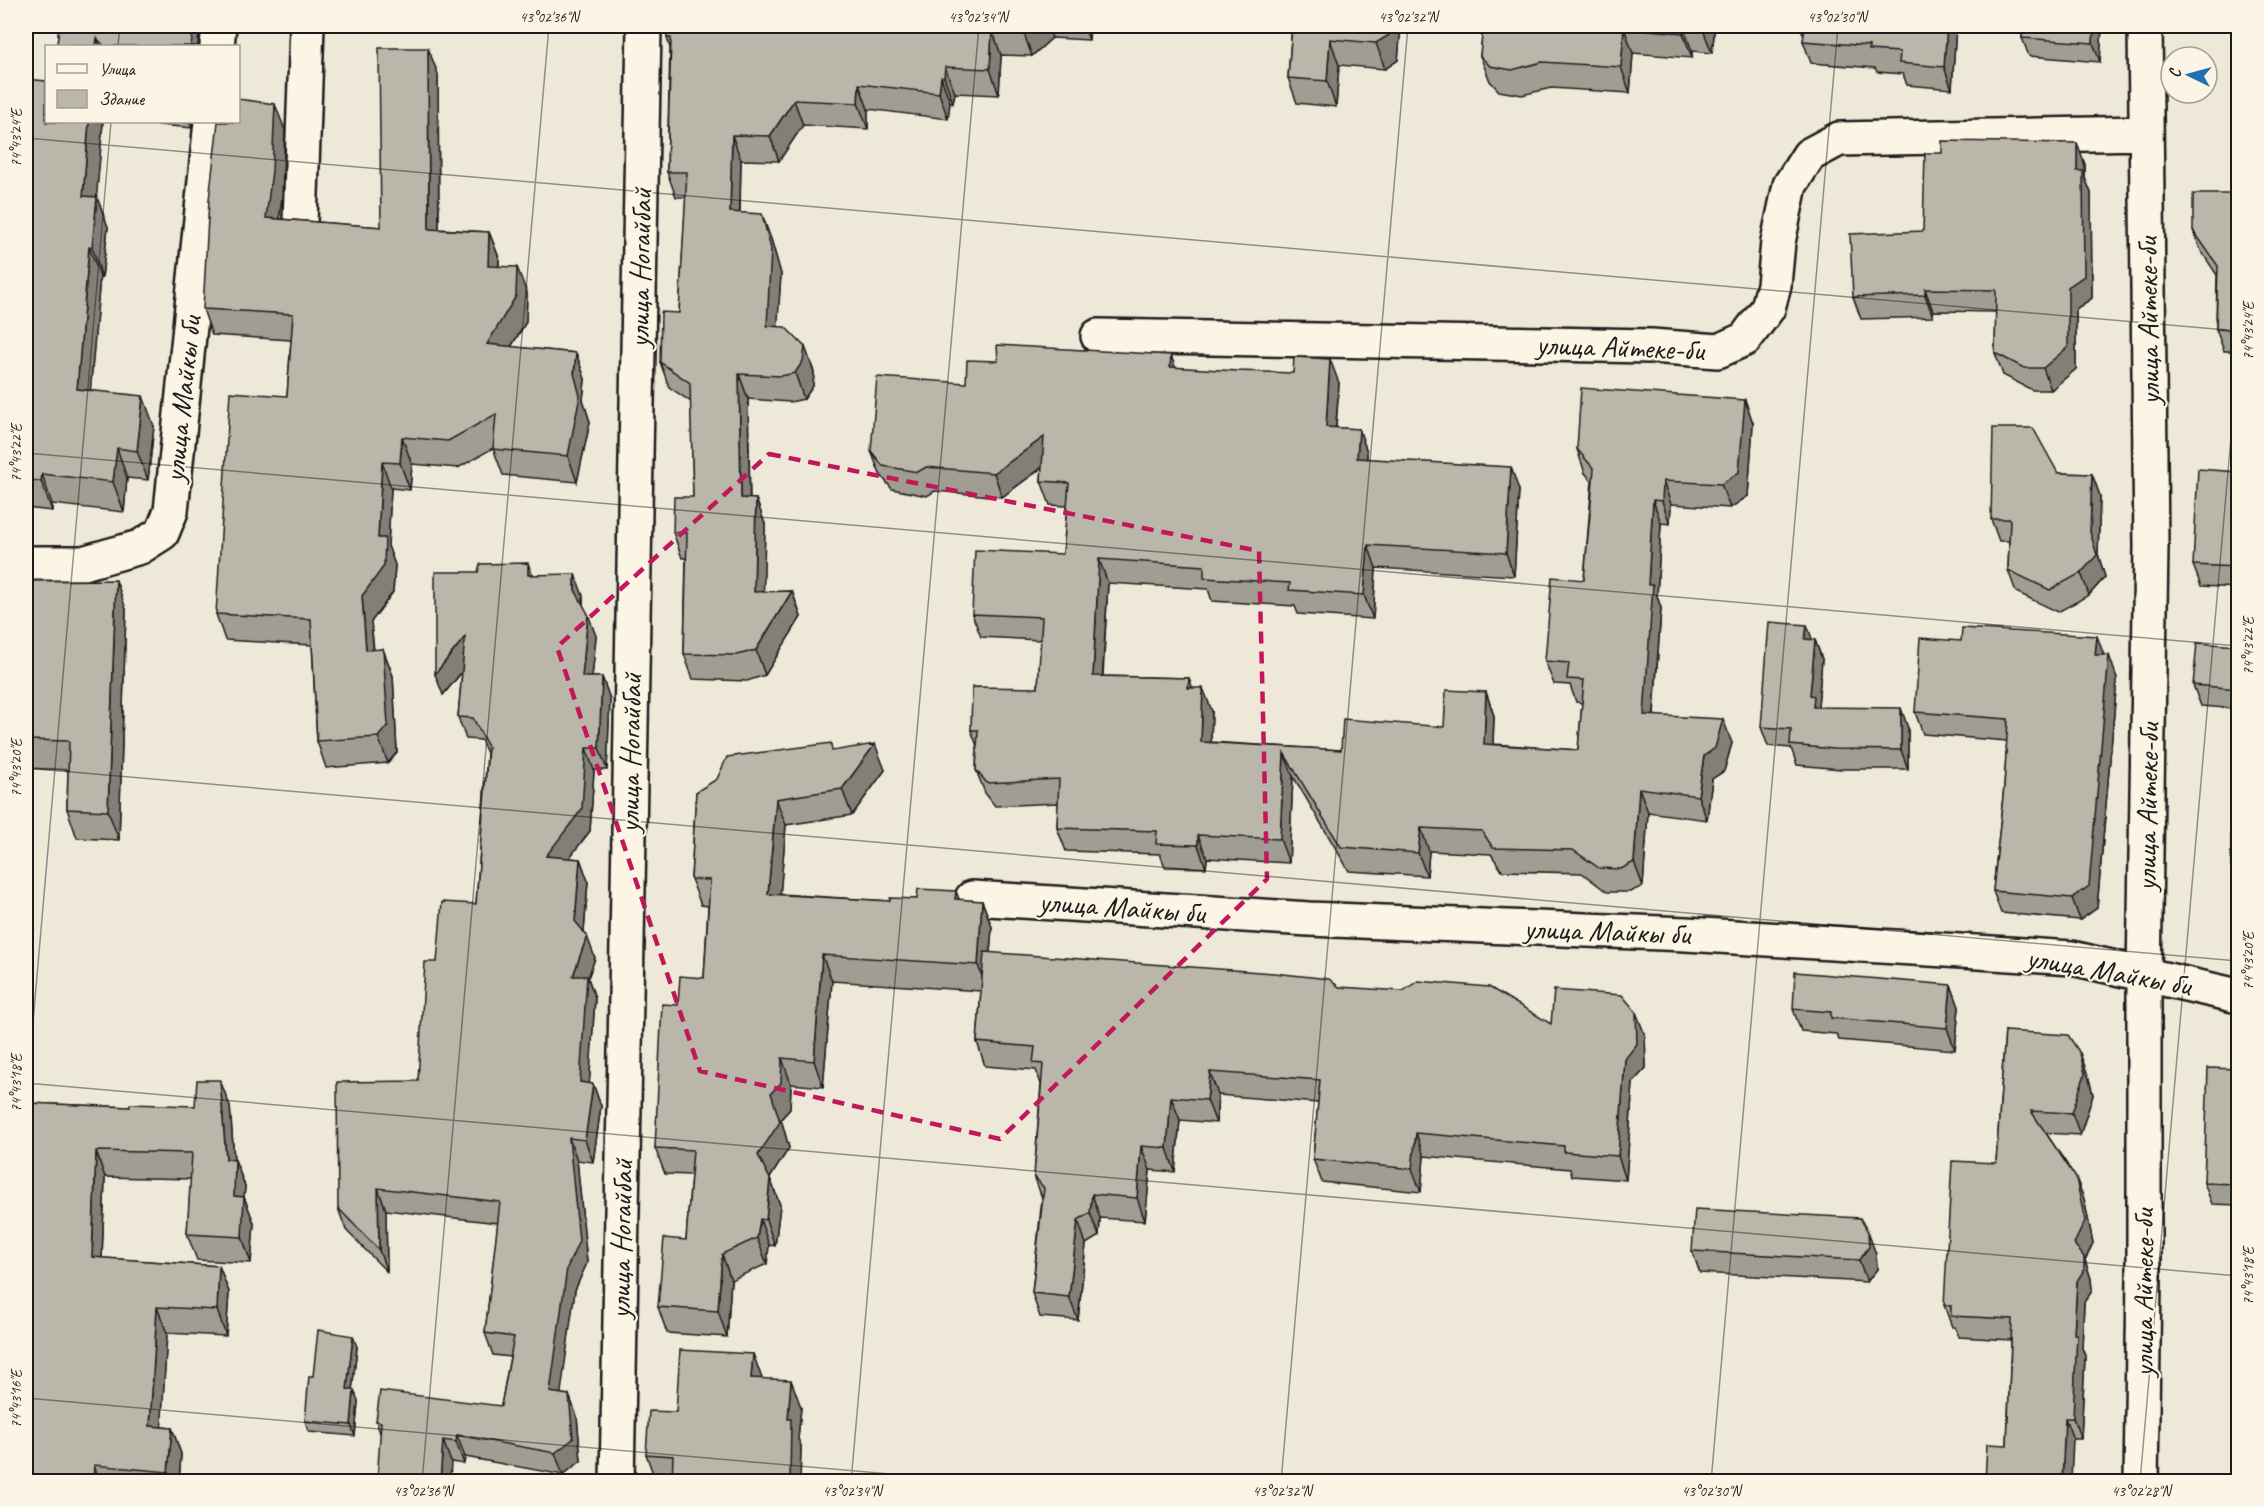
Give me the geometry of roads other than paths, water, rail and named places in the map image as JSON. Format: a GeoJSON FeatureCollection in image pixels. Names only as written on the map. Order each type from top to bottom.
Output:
{"type":"FeatureCollection","features":[{"type":"Feature","properties":{"kind":"street"},"geometry":{"type":"LineString","coordinates":[[217,45],[219,26]]}},
{"type":"Feature","properties":{"kind":"street"},"geometry":{"type":"LineString","coordinates":[[300,222],[307,26]]}},
{"type":"Feature","properties":{"kind":"street","name":"улица Ногайбай"},"geometry":{"type":"LineString","coordinates":[[616,1482],[644,26]]}},
{"type":"Feature","properties":{"kind":"street","name":"улица Айтеке-би"},"geometry":{"type":"LineString","coordinates":[[2141,1482],[2144,976],[2151,547],[2145,26]]}},
{"type":"Feature","properties":{"kind":"street","name":"улица Майкы би"},"geometry":{"type":"LineString","coordinates":[[26,563],[83,563],[140,547],[162,533],[171,511],[211,123]]}},
{"type":"Feature","properties":{"kind":"street","name":"улица Айтеке-би"},"geometry":{"type":"LineString","coordinates":[[1098,336],[1651,346],[1718,351],[1744,339],[1768,308],[1774,285],[1778,242],[1790,185],[1809,155],[1839,139],[2145,133]]}},
{"type":"Feature","properties":{"kind":"street","name":"улица Майкы би"},"geometry":{"type":"LineString","coordinates":[[972,898],[1309,919],[1686,934],[2072,958],[2238,996]]}}]}
